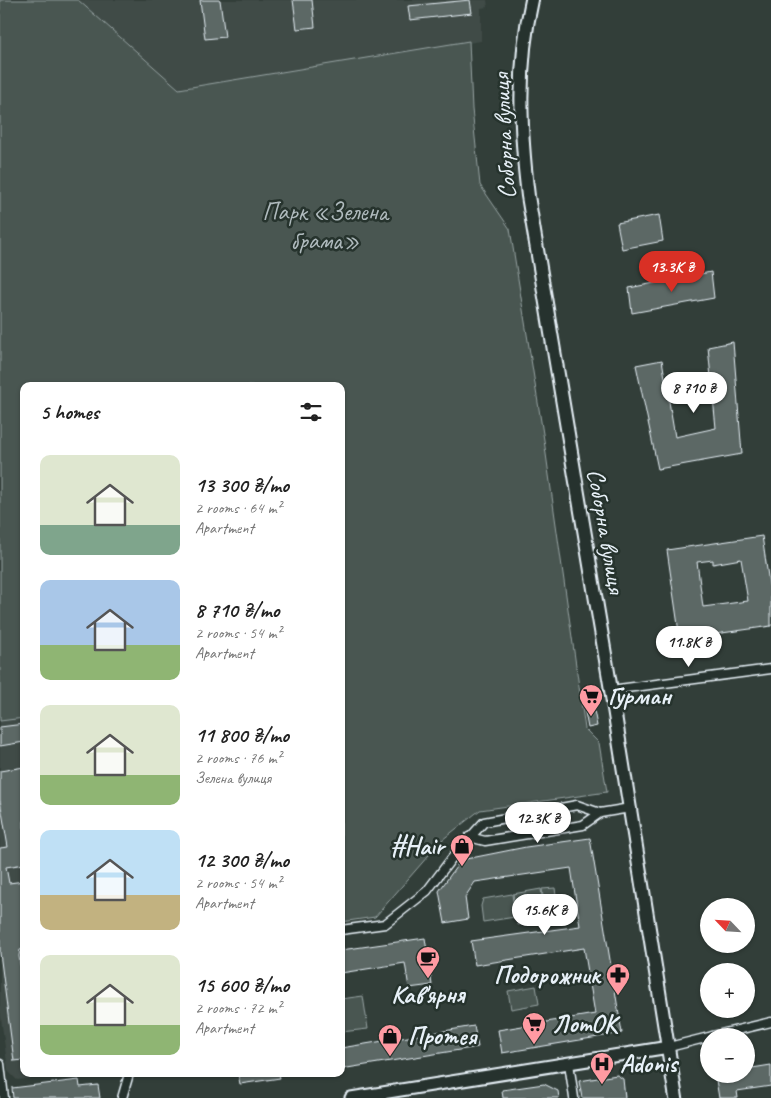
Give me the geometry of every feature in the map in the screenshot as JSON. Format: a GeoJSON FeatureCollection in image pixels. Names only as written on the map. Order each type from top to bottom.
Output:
{"type":"FeatureCollection","features":[{"type":"Feature","properties":{"kind":"main road","name":"Соборна вулиця"},"geometry":{"type":"LineString","coordinates":[[532,0],[523,56],[521,93],[523,158],[676,1098]]}},
{"type":"Feature","properties":{"kind":"main road"},"geometry":{"type":"LineString","coordinates":[[351,1098],[669,1047]]}},
{"type":"Feature","properties":{"kind":"street"},"geometry":{"type":"LineString","coordinates":[[611,690],[771,669]]}},
{"type":"Feature","properties":{"kind":"street"},"geometry":{"type":"LineString","coordinates":[[345,929],[385,924],[427,891],[469,837],[484,822],[576,805],[600,814]]}},
{"type":"Feature","properties":{"kind":"street"},"geometry":{"type":"LineString","coordinates":[[469,837],[485,841],[583,825],[600,814],[630,808]]}},
{"type":"Feature","properties":{"kind":"street"},"geometry":{"type":"LineString","coordinates":[[747,1028],[771,1022]]}},
{"type":"Feature","properties":{"kind":"street"},"geometry":{"type":"LineString","coordinates":[[669,1047],[700,1039]]}},
{"type":"Feature","properties":{"kind":"street"},"geometry":{"type":"LineString","coordinates":[[569,1063],[574,1098]]}},
{"type":"Feature","properties":{"kind":"street"},"geometry":{"type":"LineString","coordinates":[[0,1064],[4,1098]]}},
{"type":"Feature","properties":{"kind":"street"},"geometry":{"type":"LineString","coordinates":[[122,1098],[128,1077]]}},
{"type":"Feature","properties":{"kind":"shaded area"},"geometry":{"type":"Polygon","coordinates":[[[78,0],[487,0],[488,7],[481,8],[481,41],[179,89],[78,0]]]}},
{"type":"Feature","properties":{"kind":"shaded area"},"geometry":{"type":"Polygon","coordinates":[[[20,718],[20,1077],[38,1077],[17,1080],[8,1071],[0,1010],[0,721],[20,718]]]}},
{"type":"Feature","properties":{"kind":"green space","name":"Парк «Зелена брама»"},"geometry":{"type":"Polygon","coordinates":[[[0,0],[78,0],[179,89],[469,41],[472,109],[480,185],[510,229],[544,440],[585,729],[599,743],[607,792],[480,810],[442,840],[375,917],[345,921],[345,382],[20,382],[20,718],[0,721],[0,0]]]}},
{"type":"Feature","properties":{"kind":"green space"},"geometry":{"type":"Polygon","coordinates":[[[555,888],[559,919],[546,920],[542,889],[555,888]]]}},
{"type":"Feature","properties":{"kind":"green space"},"geometry":{"type":"Polygon","coordinates":[[[541,889],[545,921],[518,925],[513,894],[541,889]]]}},
{"type":"Feature","properties":{"kind":"green space"},"geometry":{"type":"Polygon","coordinates":[[[512,894],[515,917],[483,922],[481,906],[483,899],[512,894]]]}},
{"type":"Feature","properties":{"kind":"green space"},"geometry":{"type":"Polygon","coordinates":[[[536,986],[539,1004],[511,1009],[508,991],[536,986]]]}},
{"type":"Feature","properties":{"kind":"green space"},"geometry":{"type":"Polygon","coordinates":[[[363,996],[368,1029],[345,1032],[345,998],[363,996]]]}},
{"type":"Feature","properties":{"kind":"building"},"geometry":{"type":"Polygon","coordinates":[[[200,0],[220,0],[225,37],[205,39],[200,0]]]}},
{"type":"Feature","properties":{"kind":"building"},"geometry":{"type":"Polygon","coordinates":[[[293,0],[312,0],[315,27],[297,29],[293,0]]]}},
{"type":"Feature","properties":{"kind":"building"},"geometry":{"type":"Polygon","coordinates":[[[470,0],[472,13],[410,20],[408,6],[470,0]]]}},
{"type":"Feature","properties":{"kind":"building"},"geometry":{"type":"Polygon","coordinates":[[[659,215],[663,241],[622,249],[617,223],[659,215]]]}},
{"type":"Feature","properties":{"kind":"building"},"geometry":{"type":"Polygon","coordinates":[[[711,272],[714,298],[632,313],[629,288],[711,272]]]}},
{"type":"Feature","properties":{"kind":"building"},"geometry":{"type":"Polygon","coordinates":[[[733,342],[742,454],[658,469],[636,365],[662,360],[675,437],[716,428],[708,347],[733,342]]]}},
{"type":"Feature","properties":{"kind":"building"},"geometry":{"type":"Polygon","coordinates":[[[762,536],[771,597],[771,626],[680,639],[667,550],[762,536]],[[741,559],[713,564],[713,560],[697,562],[703,607],[748,601],[741,559]]]}},
{"type":"Feature","properties":{"kind":"building","name":"Гурман"},"geometry":{"type":"Polygon","coordinates":[[[593,705],[597,726],[588,728],[584,707],[593,705]]]}},
{"type":"Feature","properties":{"kind":"building"},"geometry":{"type":"Polygon","coordinates":[[[20,724],[20,743],[0,746],[0,727],[20,724]]]}},
{"type":"Feature","properties":{"kind":"building"},"geometry":{"type":"Polygon","coordinates":[[[20,768],[20,865],[6,867],[9,883],[20,882],[20,1060],[14,1061],[0,953],[0,848],[8,847],[0,800],[0,771],[20,768]]]}},
{"type":"Feature","properties":{"kind":"building"},"geometry":{"type":"Polygon","coordinates":[[[590,838],[622,1033],[502,1053],[498,1030],[595,1014],[584,948],[475,965],[471,941],[580,926],[571,868],[475,882],[465,897],[468,919],[445,923],[439,891],[461,860],[526,847],[590,838]]]}},
{"type":"Feature","properties":{"kind":"building"},"geometry":{"type":"Polygon","coordinates":[[[425,938],[432,985],[409,988],[405,963],[345,972],[345,949],[425,938]]]}},
{"type":"Feature","properties":{"kind":"building"},"geometry":{"type":"Polygon","coordinates":[[[474,1026],[478,1047],[345,1068],[345,1047],[474,1026]]]}},
{"type":"Feature","properties":{"kind":"building"},"geometry":{"type":"Polygon","coordinates":[[[771,1065],[771,1086],[737,1091],[738,1098],[719,1098],[716,1083],[755,1083],[755,1068],[771,1065]]]}},
{"type":"Feature","properties":{"kind":"building","name":"Adonis"},"geometry":{"type":"Polygon","coordinates":[[[617,1075],[623,1079],[625,1098],[582,1098],[579,1081],[617,1075]]]}},
{"type":"Feature","properties":{"kind":"building"},"geometry":{"type":"Polygon","coordinates":[[[239,1077],[280,1078],[240,1084],[239,1077]]]}},
{"type":"Feature","properties":{"kind":"building"},"geometry":{"type":"Polygon","coordinates":[[[79,1080],[80,1087],[98,1085],[100,1098],[13,1098],[12,1088],[79,1080]]]}},
{"type":"Feature","properties":{"kind":"building"},"geometry":{"type":"Polygon","coordinates":[[[544,1084],[558,1091],[559,1098],[503,1098],[502,1090],[544,1084]]]}},
{"type":"Feature","properties":{"kind":"place","name":"Гурман"},"geometry":{"type":"Point","coordinates":[591,717]}},
{"type":"Feature","properties":{"kind":"place","name":"#Hair"},"geometry":{"type":"Point","coordinates":[462,867]}},
{"type":"Feature","properties":{"kind":"place","name":"Кав'ярня"},"geometry":{"type":"Point","coordinates":[428,979]}},
{"type":"Feature","properties":{"kind":"place","name":"Подорожник"},"geometry":{"type":"Point","coordinates":[618,996]}},
{"type":"Feature","properties":{"kind":"place","name":"ЛотОК"},"geometry":{"type":"Point","coordinates":[534,1045]}},
{"type":"Feature","properties":{"kind":"place","name":"Протея"},"geometry":{"type":"Point","coordinates":[390,1057]}},
{"type":"Feature","properties":{"kind":"place","name":"Adonis"},"geometry":{"type":"Point","coordinates":[602,1085]}}]}
